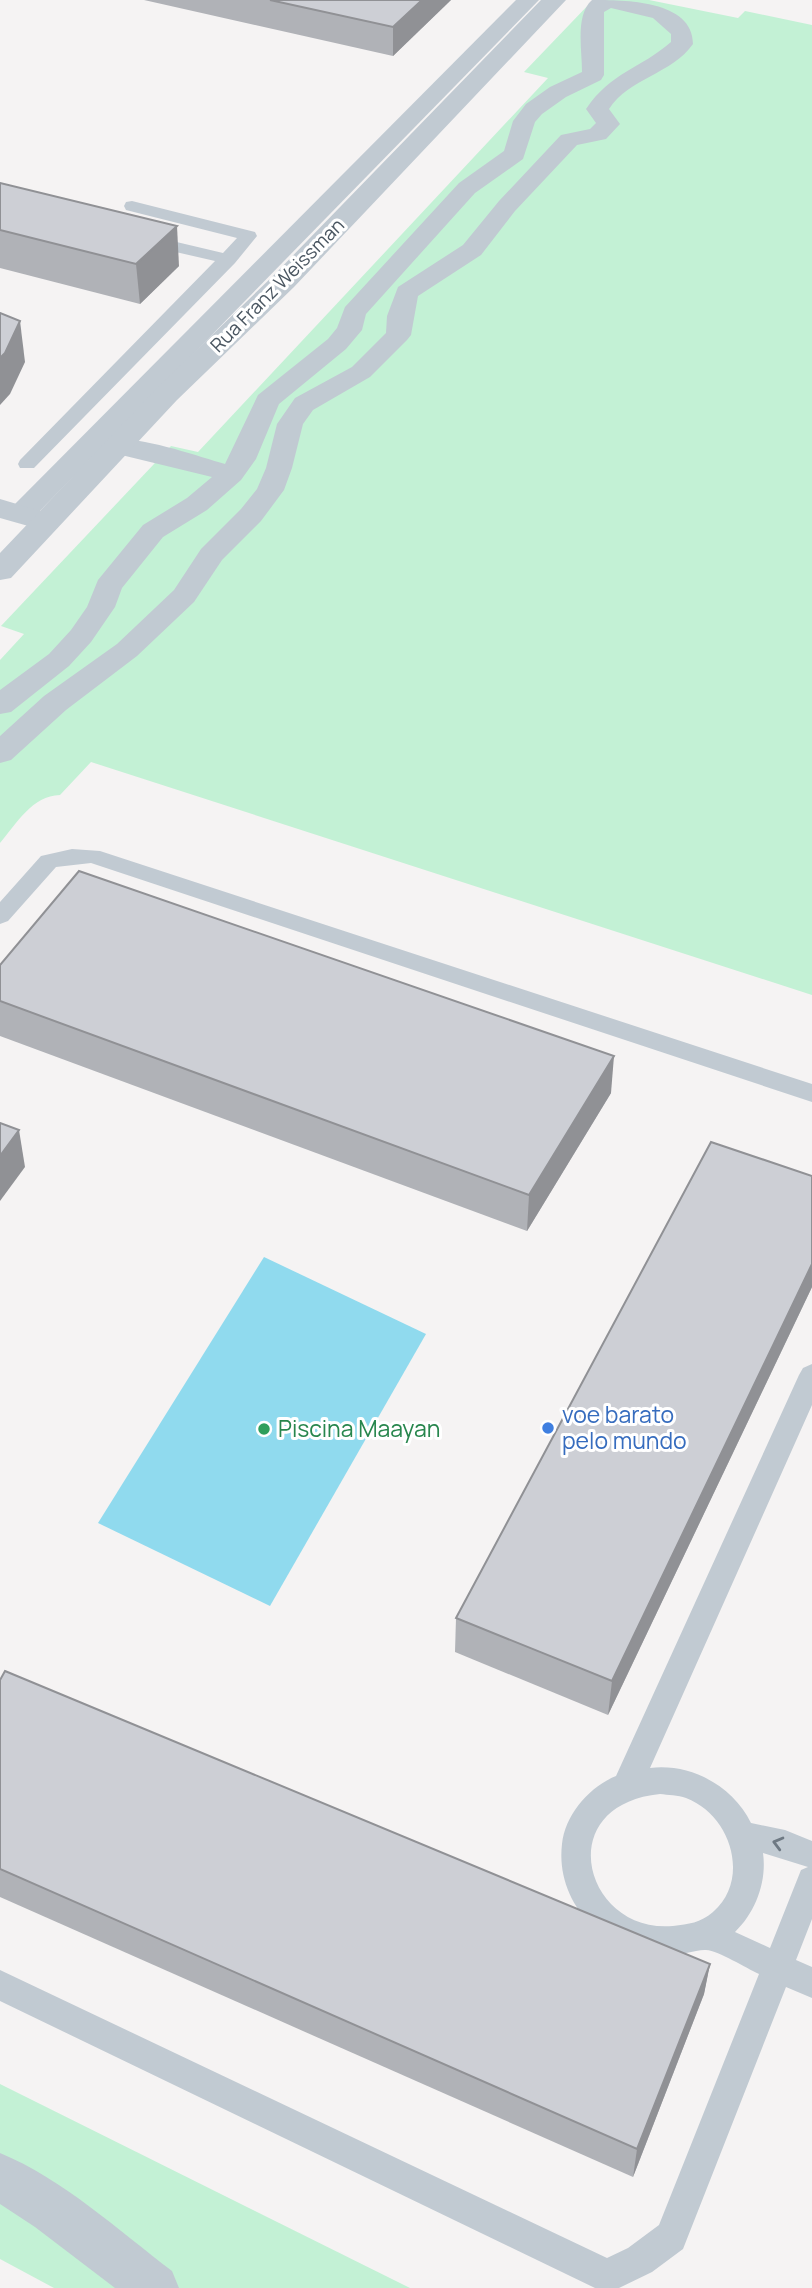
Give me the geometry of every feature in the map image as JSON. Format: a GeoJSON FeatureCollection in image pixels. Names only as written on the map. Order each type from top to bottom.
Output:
{"type":"FeatureCollection","features":[{"type":"Feature","properties":{"kind":"street"},"geometry":{"type":"LineString","coordinates":[[22,515],[528,0]]}},
{"type":"Feature","properties":{"kind":"street","name":"Rua Franz Weissman"},"geometry":{"type":"LineString","coordinates":[[0,570],[22,515],[118,446],[167,394],[284,281],[554,0]]}},
{"type":"Feature","properties":{"kind":"street"},"geometry":{"type":"LineString","coordinates":[[0,705],[59,660],[81,636],[101,607],[108,586],[153,531],[197,504],[231,474],[243,459],[267,401],[337,344],[349,330],[354,312],[467,188],[515,154],[524,121],[534,109],[558,92],[593,75],[594,9],[606,1],[660,13],[682,32],[682,44],[669,58],[645,67],[622,82],[603,98],[597,109],[580,120],[569,140],[471,250],[407,292],[398,335],[375,359],[361,372],[304,404],[290,424],[279,468],[270,490],[251,515],[211,555],[184,596],[127,650],[54,703],[0,752]]}},
{"type":"Feature","properties":{"kind":"street"},"geometry":{"type":"LineString","coordinates":[[118,446],[231,474]]}},
{"type":"Feature","properties":{"kind":"street"},"geometry":{"type":"LineString","coordinates":[[0,2177],[52,2210],[155,2288]]}},
{"type":"Feature","properties":{"kind":"lane"},"geometry":{"type":"LineString","coordinates":[[27,464],[249,236],[132,206]]}},
{"type":"Feature","properties":{"kind":"lane"},"geometry":{"type":"LineString","coordinates":[[135,237],[229,259]]}},
{"type":"Feature","properties":{"kind":"lane"},"geometry":{"type":"LineString","coordinates":[[0,915],[50,861],[72,856],[92,856],[812,1093]]}},
{"type":"Feature","properties":{"kind":"lane"},"geometry":{"type":"LineString","coordinates":[[627,1785],[812,1375]]}},
{"type":"Feature","properties":{"kind":"lane"},"geometry":{"type":"LineString","coordinates":[[660,1780],[695,1787],[724,1807],[744,1835],[750,1864],[747,1892],[731,1917],[707,1936],[672,1944],[636,1939],[604,1920],[583,1893],[574,1860],[580,1828],[598,1802],[627,1785],[660,1780]]}},
{"type":"Feature","properties":{"kind":"lane"},"geometry":{"type":"LineString","coordinates":[[744,1835],[785,1844],[812,1855]]}},
{"type":"Feature","properties":{"kind":"lane"},"geometry":{"type":"LineString","coordinates":[[0,1985],[607,2276],[639,2260],[671,2237],[812,1880]]}},
{"type":"Feature","properties":{"kind":"lane"},"geometry":{"type":"LineString","coordinates":[[707,1936],[812,1983]]}},
{"type":"Feature","properties":{"kind":"green space"},"geometry":{"type":"Polygon","coordinates":[[[593,0],[649,0],[738,18],[745,11],[812,25],[812,995],[91,762],[60,795],[33,805],[0,843],[0,660],[24,634],[1,626],[171,446],[198,452],[548,78],[524,72],[593,0]]]}},
{"type":"Feature","properties":{"kind":"green space"},"geometry":{"type":"Polygon","coordinates":[[[0,2084],[410,2288],[54,2288],[0,2259],[0,2084]]]}},
{"type":"Feature","properties":{"kind":"water","name":"Piscina Maayan"},"geometry":{"type":"Polygon","coordinates":[[[264,1257],[426,1334],[270,1606],[98,1523],[264,1257]]]}},
{"type":"Feature","properties":{"kind":"building"},"geometry":{"type":"Polygon","coordinates":[[[270,0],[422,0],[393,27],[270,0]]]}},
{"type":"Feature","properties":{"kind":"building"},"geometry":{"type":"Polygon","coordinates":[[[0,183],[177,226],[136,264],[0,230],[0,183]]]}},
{"type":"Feature","properties":{"kind":"building"},"geometry":{"type":"Polygon","coordinates":[[[0,313],[20,321],[0,358],[0,313]]]}},
{"type":"Feature","properties":{"kind":"building"},"geometry":{"type":"Polygon","coordinates":[[[79,871],[614,1056],[529,1195],[0,1001],[0,965],[79,871]]]}},
{"type":"Feature","properties":{"kind":"building"},"geometry":{"type":"Polygon","coordinates":[[[0,1123],[19,1130],[0,1156],[0,1123]]]}},
{"type":"Feature","properties":{"kind":"building"},"geometry":{"type":"Polygon","coordinates":[[[711,1142],[812,1176],[812,1264],[612,1681],[456,1618],[711,1142]]]}},
{"type":"Feature","properties":{"kind":"building"},"geometry":{"type":"Polygon","coordinates":[[[5,1671],[710,1964],[637,2149],[0,1869],[0,1680],[5,1671]]]}},
{"type":"Feature","properties":{"kind":"place","name":"voe barato pelo mundo"},"geometry":{"type":"Point","coordinates":[548,1428]}},
{"type":"Feature","properties":{"kind":"place","name":"Piscina Maayan"},"geometry":{"type":"Point","coordinates":[264,1429]}}]}
